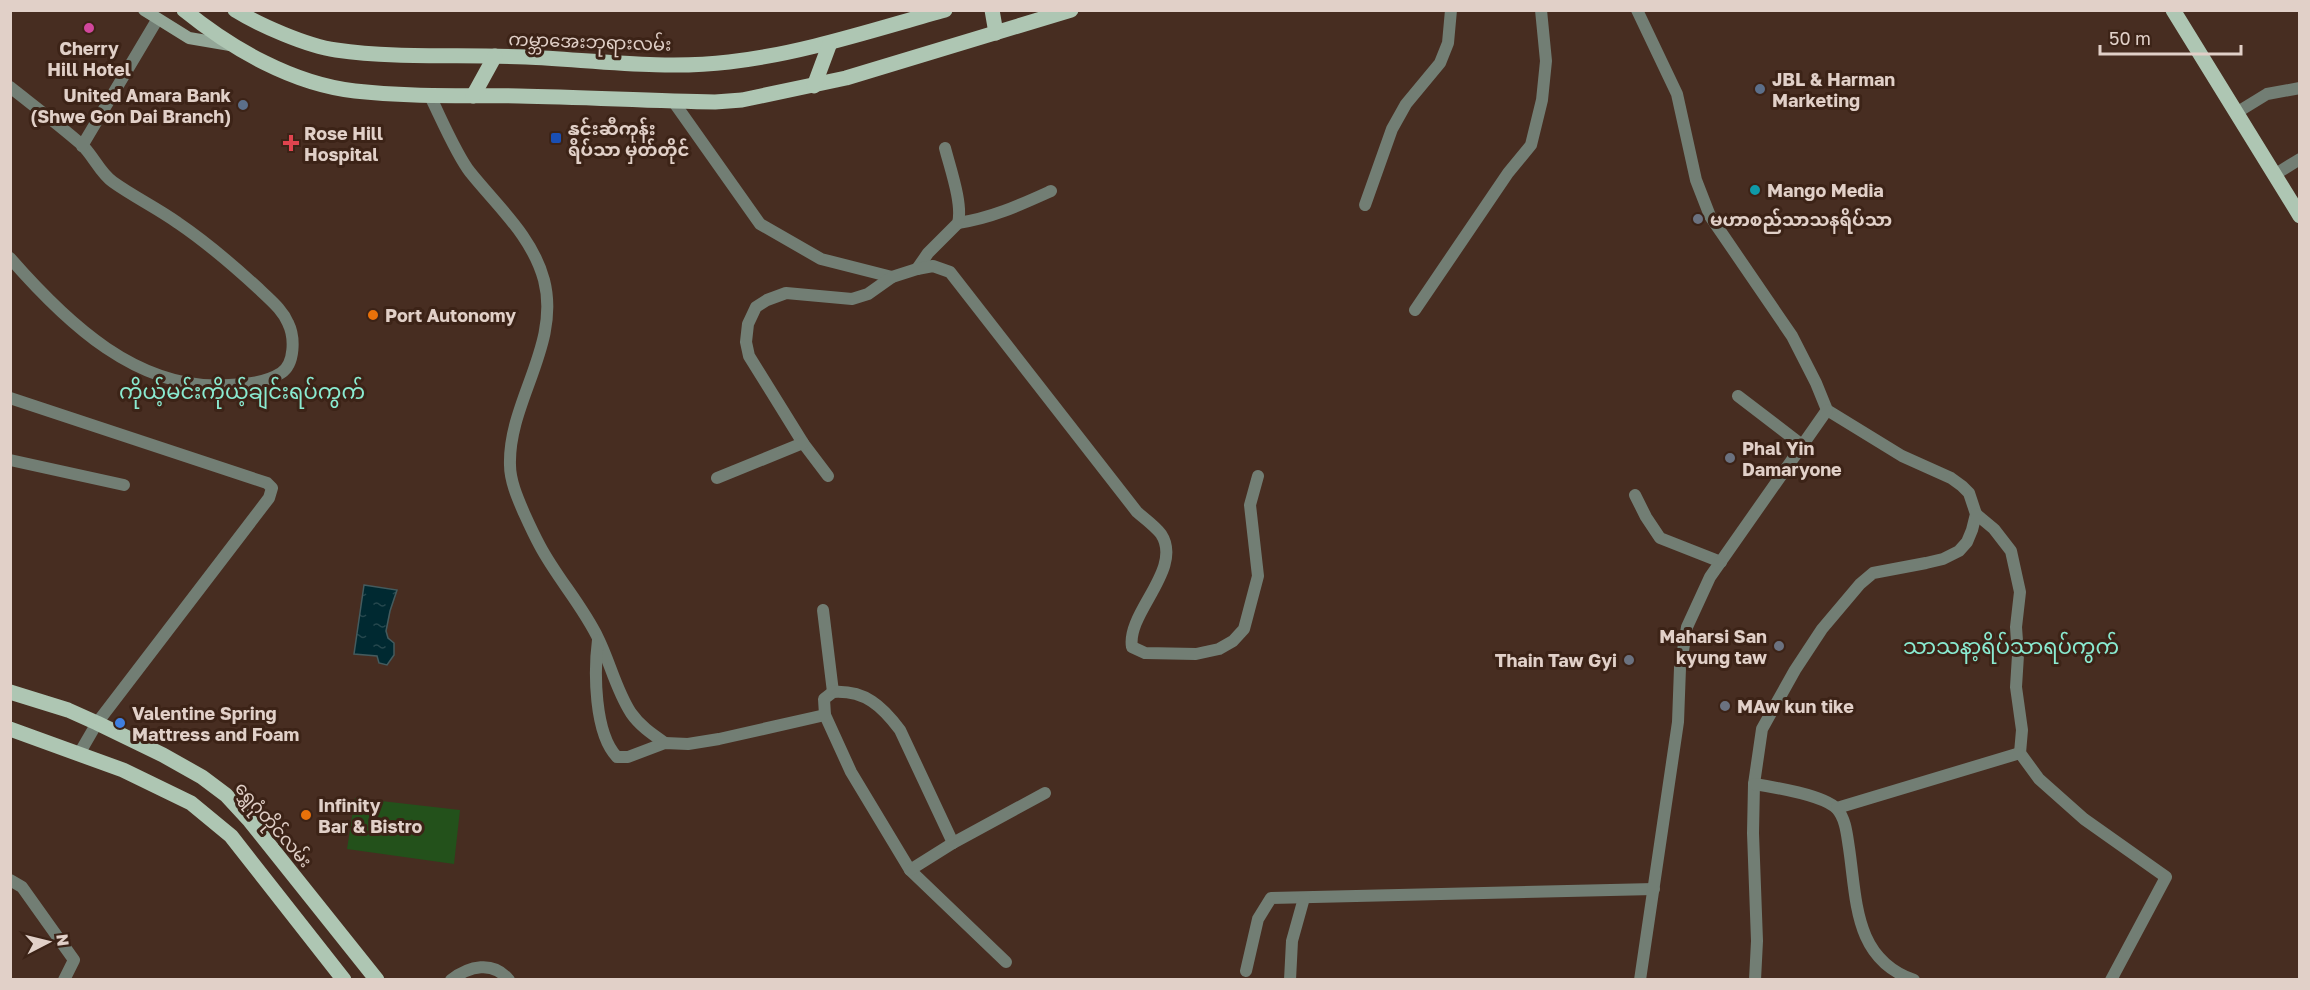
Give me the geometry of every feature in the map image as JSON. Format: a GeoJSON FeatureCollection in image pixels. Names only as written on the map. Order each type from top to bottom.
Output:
{"type":"FeatureCollection","features":[{"type":"Feature","properties":{"kind":"main road"},"geometry":{"type":"LineString","coordinates":[[144,10],[189,38],[232,45]]}},
{"type":"Feature","properties":{"kind":"main road"},"geometry":{"type":"LineString","coordinates":[[184,10],[232,45],[285,71],[316,83],[353,91],[430,96],[673,101],[742,100],[814,86],[1071,10]]}},
{"type":"Feature","properties":{"kind":"main road","name":"ကမ္ဘာအေးဘုရားလမ်း"},"geometry":{"type":"LineString","coordinates":[[240,12],[307,43],[334,50],[651,64],[729,62],[830,43],[945,10]]}},
{"type":"Feature","properties":{"kind":"main road"},"geometry":{"type":"LineString","coordinates":[[992,10],[996,33]]}},
{"type":"Feature","properties":{"kind":"main road"},"geometry":{"type":"LineString","coordinates":[[2173,10],[2300,216]]}},
{"type":"Feature","properties":{"kind":"main road"},"geometry":{"type":"LineString","coordinates":[[814,86],[830,43]]}},
{"type":"Feature","properties":{"kind":"main road"},"geometry":{"type":"LineString","coordinates":[[473,96],[495,56]]}},
{"type":"Feature","properties":{"kind":"main road","name":"ရွှေဂုံတိုင်လမ်း"},"geometry":{"type":"LineString","coordinates":[[10,692],[68,710],[97,723],[163,755],[202,777],[226,795],[250,821],[377,980]]}},
{"type":"Feature","properties":{"kind":"main road"},"geometry":{"type":"LineString","coordinates":[[10,729],[123,770],[190,803],[231,837],[344,980]]}},
{"type":"Feature","properties":{"kind":"street"},"geometry":{"type":"LineString","coordinates":[[1365,205],[1392,129],[1406,104],[1440,63],[1448,43],[1451,10]]}},
{"type":"Feature","properties":{"kind":"street"},"geometry":{"type":"LineString","coordinates":[[1415,310],[1508,173],[1531,145],[1542,100],[1546,61],[1541,10]]}},
{"type":"Feature","properties":{"kind":"street"},"geometry":{"type":"LineString","coordinates":[[1637,10],[1677,94],[1696,180],[1710,216],[1792,336],[1827,410],[1902,456],[1951,478],[1962,486],[1969,493],[1976,514],[1994,529],[2011,551],[2020,592],[2016,627],[2018,654],[2016,687],[2022,730],[2020,753],[2039,779],[2084,819],[2166,877],[2111,980]]}},
{"type":"Feature","properties":{"kind":"street"},"geometry":{"type":"LineString","coordinates":[[82,146],[157,20]]}},
{"type":"Feature","properties":{"kind":"street"},"geometry":{"type":"LineString","coordinates":[[10,87],[82,146],[110,180],[179,223],[244,276],[282,312],[290,325],[291,358],[285,371],[261,382],[212,387],[178,383],[116,354],[76,327],[10,258]]}},
{"type":"Feature","properties":{"kind":"street"},"geometry":{"type":"LineString","coordinates":[[2236,113],[2267,94],[2300,88]]}},
{"type":"Feature","properties":{"kind":"street"},"geometry":{"type":"LineString","coordinates":[[430,96],[469,171],[508,214],[532,250],[544,279],[548,298],[543,341],[513,429],[509,467],[518,498],[540,547],[584,610],[599,639],[623,699],[642,726],[665,743]]}},
{"type":"Feature","properties":{"kind":"street"},"geometry":{"type":"LineString","coordinates":[[673,101],[760,224],[821,259],[892,277]]}},
{"type":"Feature","properties":{"kind":"street"},"geometry":{"type":"LineString","coordinates":[[945,148],[959,206],[958,223]]}},
{"type":"Feature","properties":{"kind":"street"},"geometry":{"type":"LineString","coordinates":[[2274,175],[2300,159]]}},
{"type":"Feature","properties":{"kind":"street"},"geometry":{"type":"LineString","coordinates":[[916,269],[958,223],[980,220],[1007,211],[1051,191]]}},
{"type":"Feature","properties":{"kind":"street"},"geometry":{"type":"LineString","coordinates":[[828,476],[803,443],[749,356],[746,342],[748,324],[756,307],[786,292],[852,299],[868,294],[892,277],[933,266],[950,273],[1137,512],[1161,534],[1166,550],[1164,563],[1158,581],[1136,622],[1130,639],[1132,647],[1145,653],[1196,654],[1220,649],[1244,629],[1258,576],[1250,505],[1258,476]]}},
{"type":"Feature","properties":{"kind":"street"},"geometry":{"type":"LineString","coordinates":[[1738,396],[1802,445]]}},
{"type":"Feature","properties":{"kind":"street"},"geometry":{"type":"LineString","coordinates":[[10,398],[267,483],[273,488],[269,498],[97,723],[79,754]]}},
{"type":"Feature","properties":{"kind":"street"},"geometry":{"type":"LineString","coordinates":[[1640,980],[1678,722],[1680,668],[1687,627],[1710,576],[1827,410]]}},
{"type":"Feature","properties":{"kind":"street"},"geometry":{"type":"LineString","coordinates":[[717,478],[803,443]]}},
{"type":"Feature","properties":{"kind":"street"},"geometry":{"type":"LineString","coordinates":[[10,460],[124,485]]}},
{"type":"Feature","properties":{"kind":"street"},"geometry":{"type":"LineString","coordinates":[[1635,495],[1660,538],[1720,562]]}},
{"type":"Feature","properties":{"kind":"street"},"geometry":{"type":"LineString","coordinates":[[1755,980],[1757,941],[1753,833],[1754,784],[1762,729],[1795,670],[1822,629],[1873,573],[1943,559],[1959,551],[1967,542],[1976,514]]}},
{"type":"Feature","properties":{"kind":"street"},"geometry":{"type":"LineString","coordinates":[[824,610],[833,692]]}},
{"type":"Feature","properties":{"kind":"street"},"geometry":{"type":"LineString","coordinates":[[599,639],[595,680],[600,715],[612,751],[617,757],[628,757],[665,743],[688,744],[719,739],[825,714]]}},
{"type":"Feature","properties":{"kind":"street"},"geometry":{"type":"LineString","coordinates":[[953,843],[900,730],[887,714],[872,700],[859,694],[833,692],[824,699],[825,714],[851,772],[910,870],[1006,962]]}},
{"type":"Feature","properties":{"kind":"street"},"geometry":{"type":"LineString","coordinates":[[1837,808],[2020,753]]}},
{"type":"Feature","properties":{"kind":"street"},"geometry":{"type":"LineString","coordinates":[[1754,784],[1804,793],[1837,808],[1846,826],[1866,941],[1882,963],[1914,980]]}},
{"type":"Feature","properties":{"kind":"street"},"geometry":{"type":"LineString","coordinates":[[910,870],[953,843],[1045,793]]}},
{"type":"Feature","properties":{"kind":"street"},"geometry":{"type":"LineString","coordinates":[[10,880],[22,888],[74,960],[64,980]]}},
{"type":"Feature","properties":{"kind":"street"},"geometry":{"type":"LineString","coordinates":[[1246,971],[1258,919],[1271,898],[1654,889]]}},
{"type":"Feature","properties":{"kind":"street"},"geometry":{"type":"LineString","coordinates":[[1290,980],[1292,941],[1304,898]]}},
{"type":"Feature","properties":{"kind":"street"},"geometry":{"type":"LineString","coordinates":[[451,980],[460,973],[488,966],[502,972],[509,980]]}},
{"type":"Feature","properties":{"kind":"green space"},"geometry":{"type":"Polygon","coordinates":[[[355,798],[460,810],[454,864],[347,849],[355,798]]]}},
{"type":"Feature","properties":{"kind":"water"},"geometry":{"type":"Polygon","coordinates":[[[364,585],[397,590],[386,631],[388,638],[394,643],[394,655],[387,665],[379,663],[377,656],[354,654],[364,585]]]}},
{"type":"Feature","properties":{"kind":"place","name":"Cherry Hill Hotel"},"geometry":{"type":"Point","coordinates":[89,28]}},
{"type":"Feature","properties":{"kind":"place","name":"JBL & Harman Marketing"},"geometry":{"type":"Point","coordinates":[1760,89]}},
{"type":"Feature","properties":{"kind":"place","name":"United Amara Bank (Shwe Gon Dai Branch)"},"geometry":{"type":"Point","coordinates":[243,105]}},
{"type":"Feature","properties":{"kind":"place","name":"နှင်းဆီကုန်း ရိပ်သာ မှတ်တိုင်"},"geometry":{"type":"Point","coordinates":[556,138]}},
{"type":"Feature","properties":{"kind":"place","name":"Rose Hill Hospital"},"geometry":{"type":"Point","coordinates":[291,143]}},
{"type":"Feature","properties":{"kind":"place","name":"Mango Media"},"geometry":{"type":"Point","coordinates":[1755,190]}},
{"type":"Feature","properties":{"kind":"place","name":"မဟာစည်သာသနရိပ်သာ"},"geometry":{"type":"Point","coordinates":[1698,219]}},
{"type":"Feature","properties":{"kind":"place","name":"Port Autonomy"},"geometry":{"type":"Point","coordinates":[373,315]}},
{"type":"Feature","properties":{"kind":"place","name":"Phal Yin Damaryone"},"geometry":{"type":"Point","coordinates":[1730,458]}},
{"type":"Feature","properties":{"kind":"place","name":"Maharsi San kyung taw"},"geometry":{"type":"Point","coordinates":[1779,646]}},
{"type":"Feature","properties":{"kind":"place","name":"Thain Taw Gyi"},"geometry":{"type":"Point","coordinates":[1629,660]}},
{"type":"Feature","properties":{"kind":"place","name":"MAw kun tike"},"geometry":{"type":"Point","coordinates":[1725,706]}},
{"type":"Feature","properties":{"kind":"place","name":"Valentine Spring Mattress and Foam"},"geometry":{"type":"Point","coordinates":[120,723]}},
{"type":"Feature","properties":{"kind":"place","name":"Infinity Bar & Bistro"},"geometry":{"type":"Point","coordinates":[306,815]}},
{"type":"Feature","properties":{"kind":"district","name":"ကိုယ့်မင်းကိုယ့်ချင်းရပ်ကွက်"},"geometry":{"type":"Point","coordinates":[242,391]}},
{"type":"Feature","properties":{"kind":"district","name":"သာသနာ့ရိပ်သာရပ်ကွက်"},"geometry":{"type":"Point","coordinates":[2011,646]}}]}
